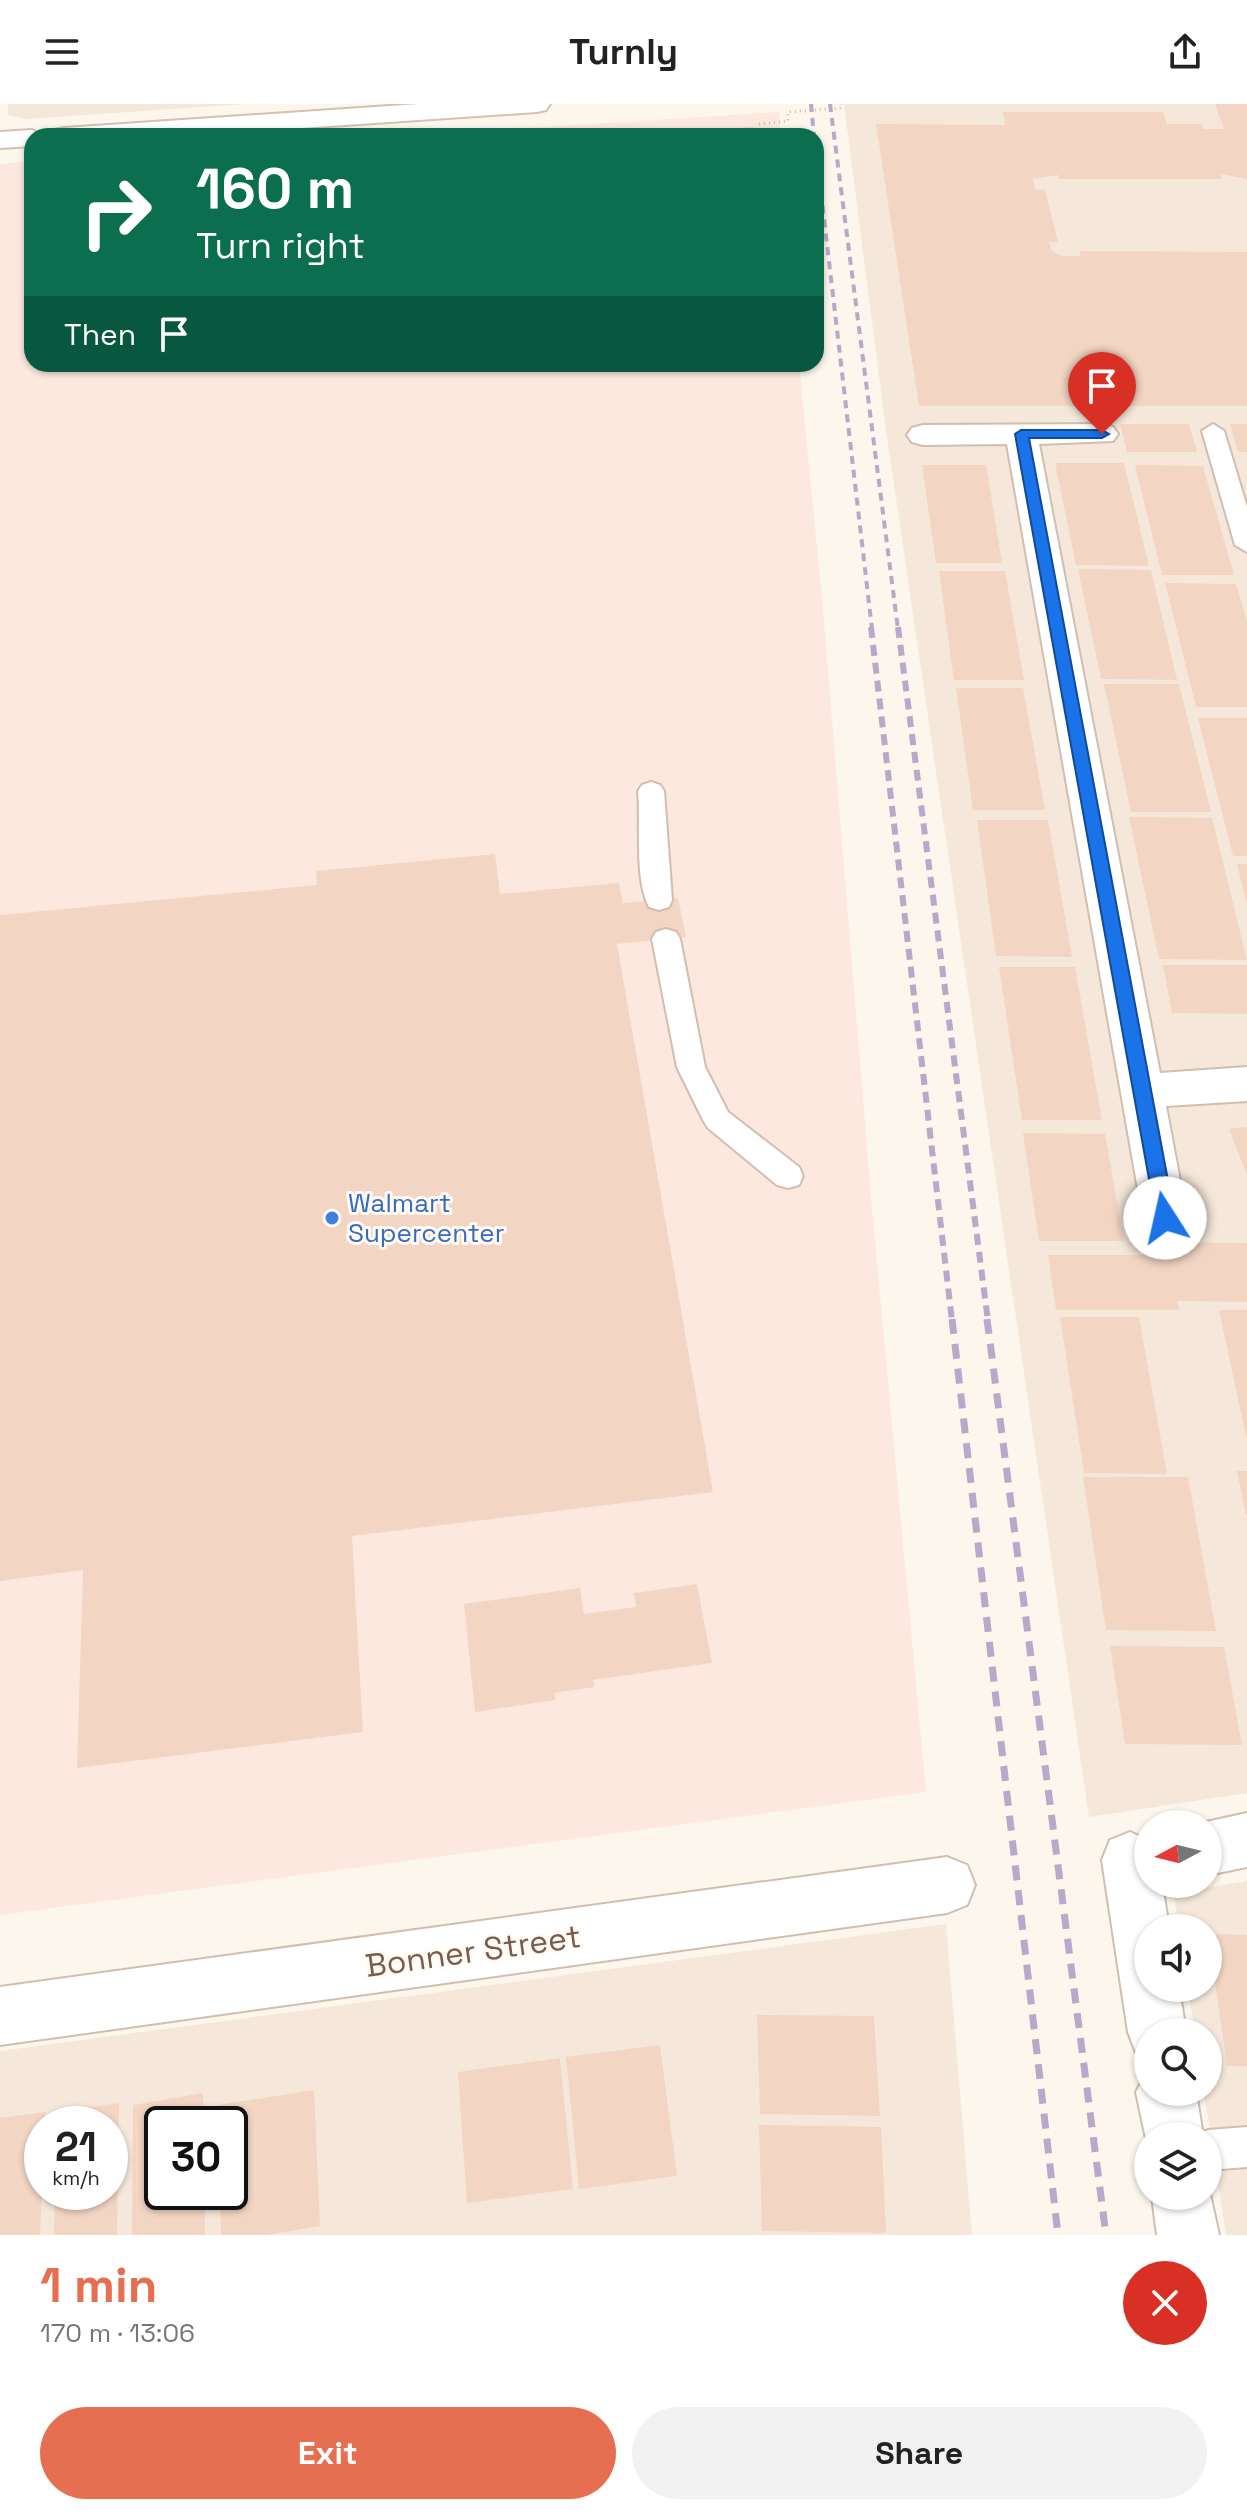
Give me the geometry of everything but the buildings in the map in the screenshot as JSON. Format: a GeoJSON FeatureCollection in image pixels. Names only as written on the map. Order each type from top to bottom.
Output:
{"type":"FeatureCollection","features":[{"type":"Feature","properties":{"kind":"street"},"geometry":{"type":"LineString","coordinates":[[182,128],[537,104]]}},
{"type":"Feature","properties":{"kind":"street"},"geometry":{"type":"LineString","coordinates":[[0,140],[24,138]]}},
{"type":"Feature","properties":{"kind":"street"},"geometry":{"type":"LineString","coordinates":[[1021,434],[1165,1218]]}},
{"type":"Feature","properties":{"kind":"street"},"geometry":{"type":"LineString","coordinates":[[923,435],[1102,434]]}},
{"type":"Feature","properties":{"kind":"street"},"geometry":{"type":"LineString","coordinates":[[1142,1091],[1247,1084]]}},
{"type":"Feature","properties":{"kind":"street"},"geometry":{"type":"LineString","coordinates":[[1222,1844],[1247,1840]]}},
{"type":"Feature","properties":{"kind":"street"},"geometry":{"type":"LineString","coordinates":[[1127,1860],[1137,1914]]}},
{"type":"Feature","properties":{"kind":"street","name":"Bonner Street"},"geometry":{"type":"LineString","coordinates":[[0,2016],[947,1885]]}},
{"type":"Feature","properties":{"kind":"street"},"geometry":{"type":"LineString","coordinates":[[1184,2210],[1188,2235]]}},
{"type":"Feature","properties":{"kind":"lane"},"geometry":{"type":"LineString","coordinates":[[1213,431],[1243,518],[1247,545]]}},
{"type":"Feature","properties":{"kind":"lane"},"geometry":{"type":"LineString","coordinates":[[651,791],[655,829],[652,866],[659,900]]}},
{"type":"Feature","properties":{"kind":"lane"},"geometry":{"type":"LineString","coordinates":[[666,939],[691,1067],[718,1120],[788,1176]]}},
{"type":"Feature","properties":{"kind":"lane"},"geometry":{"type":"LineString","coordinates":[[1222,2149],[1247,2147]]}},
{"type":"Feature","properties":{"kind":"path"},"geometry":{"type":"LineString","coordinates":[[759,124],[788,121],[788,112],[841,108],[841,104]]}},
{"type":"Feature","properties":{"kind":"shaded area"},"geometry":{"type":"Polygon","coordinates":[[[8,104],[245,104],[27,119],[8,115],[8,104]]]}},
{"type":"Feature","properties":{"kind":"shaded area"},"geometry":{"type":"Polygon","coordinates":[[[844,104],[1247,104],[1247,1793],[1089,1817],[885,423],[844,104]]]}},
{"type":"Feature","properties":{"kind":"shaded area"},"geometry":{"type":"Polygon","coordinates":[[[779,112],[780,128],[529,128],[779,112]]]}},
{"type":"Feature","properties":{"kind":"shaded area"},"geometry":{"type":"Polygon","coordinates":[[[24,162],[24,372],[800,372],[926,1792],[0,1915],[0,164],[24,162]]]}},
{"type":"Feature","properties":{"kind":"shaded area"},"geometry":{"type":"Polygon","coordinates":[[[1247,1881],[1247,2235],[1226,2235],[1222,2209],[1222,2122],[1209,2122],[1206,2106],[1222,2106],[1222,2018],[1193,2018],[1190,2002],[1222,2002],[1222,1914],[1177,1914],[1175,1898],[1222,1898],[1222,1885],[1247,1881]]]}},
{"type":"Feature","properties":{"kind":"shaded area"},"geometry":{"type":"Polygon","coordinates":[[[946,1924],[972,2235],[0,2235],[0,2051],[946,1924]]]}},
{"type":"Feature","properties":{"kind":"railway"},"geometry":{"type":"LineString","coordinates":[[811,104],[813,128]]}},
{"type":"Feature","properties":{"kind":"railway"},"geometry":{"type":"LineString","coordinates":[[830,104],[898,629]]}},
{"type":"Feature","properties":{"kind":"railway"},"geometry":{"type":"LineString","coordinates":[[824,218],[872,629]]}},
{"type":"Feature","properties":{"kind":"railway"},"geometry":{"type":"LineString","coordinates":[[871,627],[952,1321]]}},
{"type":"Feature","properties":{"kind":"railway"},"geometry":{"type":"LineString","coordinates":[[898,627],[988,1321]]}},
{"type":"Feature","properties":{"kind":"railway"},"geometry":{"type":"LineString","coordinates":[[952,1319],[1058,2235]]}},
{"type":"Feature","properties":{"kind":"railway"},"geometry":{"type":"LineString","coordinates":[[987,1319],[1106,2235]]}},
{"type":"Feature","properties":{"kind":"place","name":"Walmart Supercenter"},"geometry":{"type":"Point","coordinates":[332,1218]}},
{"type":"Feature","properties":{"kind":"route"},"geometry":{"type":"LineString","coordinates":[[1102,434],[1021,434],[1165,1218]]}}]}
